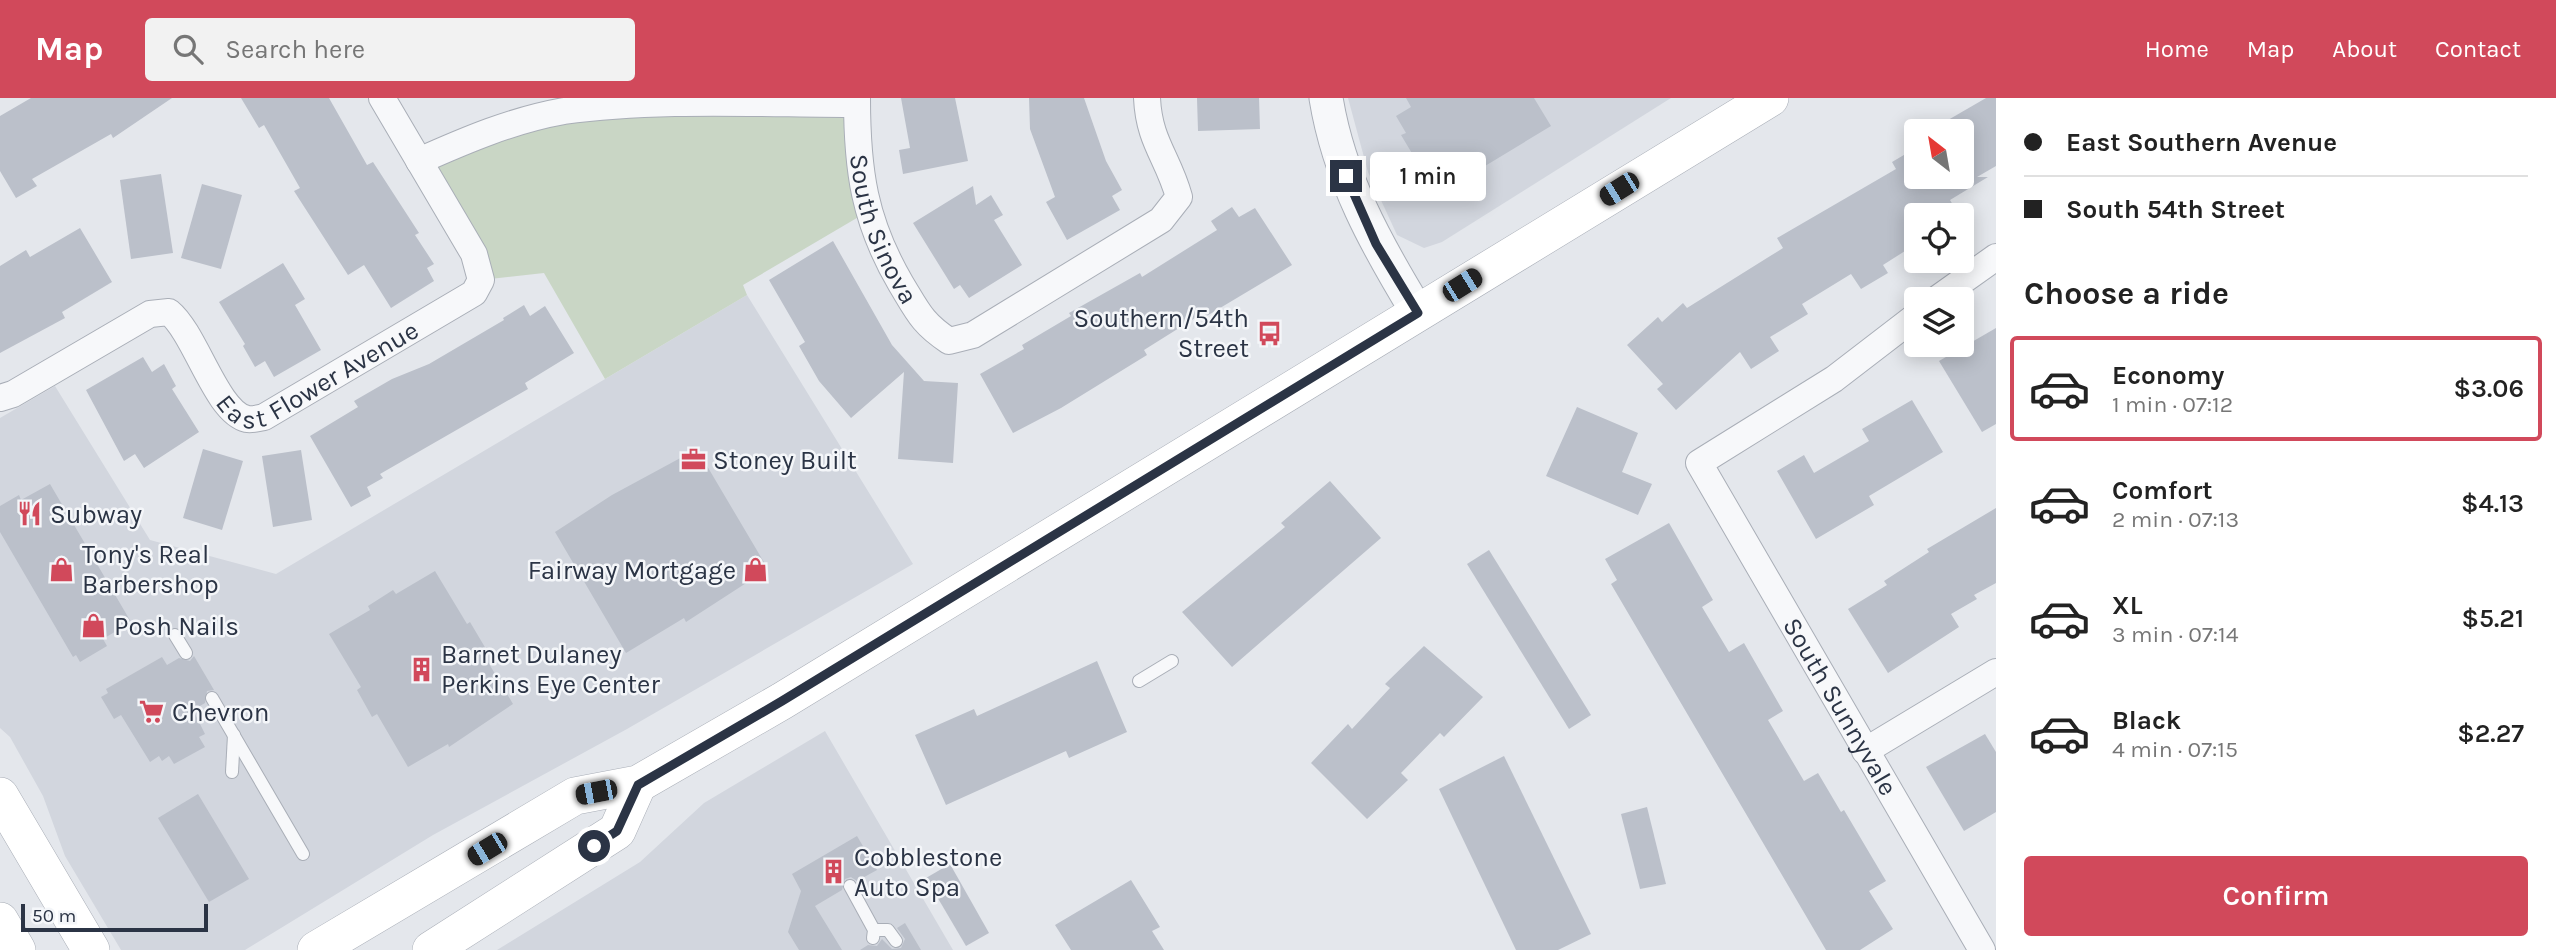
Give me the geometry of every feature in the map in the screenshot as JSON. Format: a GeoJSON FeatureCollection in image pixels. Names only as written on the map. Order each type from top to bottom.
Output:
{"type":"FeatureCollection","features":[{"type":"Feature","properties":{"kind":"main road"},"geometry":{"type":"LineString","coordinates":[[316,950],[575,796],[638,785],[793,694],[1770,98]]}},
{"type":"Feature","properties":{"kind":"main road"},"geometry":{"type":"LineString","coordinates":[[431,950],[617,831],[638,785]]}},
{"type":"Feature","properties":{"kind":"main road"},"geometry":{"type":"LineString","coordinates":[[0,796],[91,950]]}},
{"type":"Feature","properties":{"kind":"main road"},"geometry":{"type":"LineString","coordinates":[[0,921],[17,950]]}},
{"type":"Feature","properties":{"kind":"street"},"geometry":{"type":"LineString","coordinates":[[382,98],[419,161],[488,131],[565,111],[646,104],[857,101]]}},
{"type":"Feature","properties":{"kind":"street","name":"South Sinova"},"geometry":{"type":"LineString","coordinates":[[857,101],[859,158],[867,212],[888,261],[926,325],[949,341],[973,335],[1161,220],[1179,197],[1171,168],[1156,146],[1148,124],[1147,98]]}},
{"type":"Feature","properties":{"kind":"street"},"geometry":{"type":"LineString","coordinates":[[1326,98],[1332,137],[1353,195],[1376,244],[1418,313]]}},
{"type":"Feature","properties":{"kind":"street","name":"East Flower Avenue"},"geometry":{"type":"LineString","coordinates":[[0,398],[150,314],[169,312],[181,322],[226,402],[237,414],[249,420],[264,417],[474,293],[481,280],[474,254],[419,161]]}},
{"type":"Feature","properties":{"kind":"street"},"geometry":{"type":"LineString","coordinates":[[1954,287],[1996,257]]}},
{"type":"Feature","properties":{"kind":"street","name":"South Sunnyvale"},"geometry":{"type":"LineString","coordinates":[[1904,325],[1834,379],[1699,463],[1982,950]]}},
{"type":"Feature","properties":{"kind":"street"},"geometry":{"type":"LineString","coordinates":[[1865,751],[1996,673]]}},
{"type":"Feature","properties":{"kind":"lane"},"geometry":{"type":"LineString","coordinates":[[175,635],[186,653]]}},
{"type":"Feature","properties":{"kind":"lane"},"geometry":{"type":"LineString","coordinates":[[1139,681],[1172,661]]}},
{"type":"Feature","properties":{"kind":"lane"},"geometry":{"type":"LineString","coordinates":[[212,698],[303,854]]}},
{"type":"Feature","properties":{"kind":"lane"},"geometry":{"type":"LineString","coordinates":[[232,772],[234,735]]}},
{"type":"Feature","properties":{"kind":"lane"},"geometry":{"type":"LineString","coordinates":[[850,886],[874,934],[888,930],[896,941]]}},
{"type":"Feature","properties":{"kind":"shaded area"},"geometry":{"type":"Polygon","coordinates":[[[1348,98],[1671,98],[1442,242],[1424,248],[1397,235],[1368,172],[1348,98]]]}},
{"type":"Feature","properties":{"kind":"shaded area"},"geometry":{"type":"Polygon","coordinates":[[[747,295],[913,564],[627,729],[433,835],[245,950],[121,950],[65,856],[43,796],[10,737],[0,728],[0,418],[55,386],[150,540],[276,574],[747,295]]]}},
{"type":"Feature","properties":{"kind":"shaded area"},"geometry":{"type":"Polygon","coordinates":[[[825,731],[953,950],[497,950],[640,862],[704,803],[825,731]]]}},
{"type":"Feature","properties":{"kind":"green space"},"geometry":{"type":"Polygon","coordinates":[[[857,104],[867,212],[743,285],[747,295],[605,379],[544,273],[481,280],[419,161],[565,111],[857,104]]]}},
{"type":"Feature","properties":{"kind":"building"},"geometry":{"type":"Polygon","coordinates":[[[31,98],[172,98],[113,138],[111,134],[32,179],[37,186],[16,198],[0,171],[0,116],[31,98]]]}},
{"type":"Feature","properties":{"kind":"building"},"geometry":{"type":"Polygon","coordinates":[[[241,98],[329,98],[367,165],[373,162],[419,233],[415,235],[434,264],[427,268],[434,281],[391,308],[364,265],[348,275],[294,191],[300,188],[264,125],[259,128],[241,98]]]}},
{"type":"Feature","properties":{"kind":"building"},"geometry":{"type":"Polygon","coordinates":[[[901,98],[955,98],[968,161],[903,174],[899,150],[910,148],[901,98]]]}},
{"type":"Feature","properties":{"kind":"building"},"geometry":{"type":"Polygon","coordinates":[[[1029,98],[1084,98],[1106,161],[1122,190],[1112,196],[1120,210],[1067,240],[1046,202],[1055,197],[1030,129],[1029,98]]]}},
{"type":"Feature","properties":{"kind":"building"},"geometry":{"type":"Polygon","coordinates":[[[1197,98],[1259,98],[1260,129],[1198,131],[1197,98]]]}},
{"type":"Feature","properties":{"kind":"building"},"geometry":{"type":"Polygon","coordinates":[[[1406,98],[1534,98],[1551,126],[1437,195],[1401,135],[1406,133],[1396,116],[1411,107],[1406,98]]]}},
{"type":"Feature","properties":{"kind":"building"},"geometry":{"type":"Polygon","coordinates":[[[1986,98],[1996,98],[1996,166],[1977,177],[1988,177],[1974,185],[1974,119],[1950,119],[1986,98]]]}},
{"type":"Feature","properties":{"kind":"building"},"geometry":{"type":"Polygon","coordinates":[[[1904,155],[1904,189],[1968,189],[1950,200],[1952,203],[1904,203],[1904,252],[1883,265],[1888,273],[1861,289],[1851,274],[1802,304],[1808,314],[1770,337],[1779,351],[1751,369],[1740,352],[1676,410],[1657,389],[1663,384],[1627,345],[1658,317],[1662,322],[1683,303],[1687,308],[1783,248],[1777,238],[1896,169],[1892,162],[1904,155]]]}},
{"type":"Feature","properties":{"kind":"building"},"geometry":{"type":"Polygon","coordinates":[[[161,174],[173,253],[131,259],[120,180],[161,174]]]}},
{"type":"Feature","properties":{"kind":"building"},"geometry":{"type":"Polygon","coordinates":[[[202,184],[242,195],[221,269],[181,258],[202,184]]]}},
{"type":"Feature","properties":{"kind":"building"},"geometry":{"type":"Polygon","coordinates":[[[973,186],[976,205],[991,195],[1003,215],[994,220],[1022,265],[969,298],[960,285],[954,289],[913,223],[973,186]]]}},
{"type":"Feature","properties":{"kind":"building"},"geometry":{"type":"Polygon","coordinates":[[[1232,207],[1239,217],[1255,208],[1292,265],[1205,317],[1203,313],[1144,350],[1147,355],[1061,408],[1013,433],[980,374],[1024,349],[1022,345],[1071,316],[1069,313],[1140,273],[1142,277],[1217,230],[1211,221],[1232,207]]]}},
{"type":"Feature","properties":{"kind":"building"},"geometry":{"type":"Polygon","coordinates":[[[80,228],[112,282],[62,312],[65,318],[0,353],[0,266],[26,250],[30,257],[80,228]]]}},
{"type":"Feature","properties":{"kind":"building"},"geometry":{"type":"Polygon","coordinates":[[[833,241],[892,345],[924,381],[958,383],[953,463],[898,459],[904,372],[851,418],[819,381],[799,346],[805,342],[769,280],[833,241]]]}},
{"type":"Feature","properties":{"kind":"building"},"geometry":{"type":"Polygon","coordinates":[[[283,263],[305,299],[295,305],[321,350],[274,377],[265,361],[255,367],[243,346],[245,344],[219,302],[283,263]]]}},
{"type":"Feature","properties":{"kind":"building"},"geometry":{"type":"Polygon","coordinates":[[[524,305],[530,316],[545,306],[574,353],[525,383],[528,389],[380,474],[383,478],[367,487],[371,496],[351,507],[310,436],[358,407],[354,401],[392,379],[429,364],[504,320],[503,318],[524,305]]]}},
{"type":"Feature","properties":{"kind":"building"},"geometry":{"type":"Polygon","coordinates":[[[1996,328],[1996,424],[1982,432],[1939,361],[1946,357],[1974,357],[1974,341],[1996,328]]]}},
{"type":"Feature","properties":{"kind":"building"},"geometry":{"type":"Polygon","coordinates":[[[143,357],[152,372],[164,364],[176,386],[172,389],[199,432],[144,468],[135,454],[124,461],[86,390],[143,357]]]}},
{"type":"Feature","properties":{"kind":"building"},"geometry":{"type":"Polygon","coordinates":[[[1912,400],[1943,452],[1869,496],[1874,505],[1816,539],[1777,471],[1804,455],[1814,473],[1869,441],[1862,429],[1912,400]]]}},
{"type":"Feature","properties":{"kind":"building"},"geometry":{"type":"Polygon","coordinates":[[[1577,407],[1638,433],[1622,472],[1652,484],[1638,515],[1546,476],[1577,407]]]}},
{"type":"Feature","properties":{"kind":"building"},"geometry":{"type":"Polygon","coordinates":[[[203,449],[243,461],[222,530],[183,518],[203,449]]]}},
{"type":"Feature","properties":{"kind":"building"},"geometry":{"type":"Polygon","coordinates":[[[697,449],[768,569],[686,622],[684,618],[626,653],[555,532],[612,495],[697,449]]]}},
{"type":"Feature","properties":{"kind":"building"},"geometry":{"type":"Polygon","coordinates":[[[301,450],[312,520],[273,527],[262,456],[301,450]]]}},
{"type":"Feature","properties":{"kind":"building"},"geometry":{"type":"Polygon","coordinates":[[[1330,481],[1381,538],[1232,667],[1182,612],[1285,527],[1281,523],[1330,481]]]}},
{"type":"Feature","properties":{"kind":"building"},"geometry":{"type":"Polygon","coordinates":[[[50,484],[131,622],[103,639],[107,646],[80,662],[76,655],[73,657],[0,532],[0,506],[19,495],[21,500],[50,484]]]}},
{"type":"Feature","properties":{"kind":"building"},"geometry":{"type":"Polygon","coordinates":[[[1996,508],[1996,583],[1974,595],[1977,599],[1951,614],[1959,627],[1888,673],[1848,609],[1887,585],[1884,581],[1929,552],[1927,549],[1996,508]]]}},
{"type":"Feature","properties":{"kind":"building"},"geometry":{"type":"Polygon","coordinates":[[[1669,523],[1713,600],[1702,607],[1729,652],[1744,643],[1783,711],[1768,720],[1804,781],[1818,773],[1841,812],[1844,810],[1886,881],[1869,891],[1893,929],[1860,950],[1826,950],[1611,584],[1617,580],[1605,559],[1669,523]]]}},
{"type":"Feature","properties":{"kind":"building"},"geometry":{"type":"Polygon","coordinates":[[[1489,550],[1591,715],[1569,729],[1467,564],[1489,550]]]}},
{"type":"Feature","properties":{"kind":"building","name":"Barnet Dulaney Perkins Eye Center"},"geometry":{"type":"Polygon","coordinates":[[[435,571],[467,624],[470,622],[486,649],[482,652],[513,704],[449,747],[448,744],[408,767],[377,714],[372,717],[357,690],[361,687],[329,634],[370,610],[368,606],[393,590],[396,594],[435,571]]]}},
{"type":"Feature","properties":{"kind":"building"},"geometry":{"type":"Polygon","coordinates":[[[1424,646],[1483,697],[1444,737],[1440,733],[1401,773],[1408,780],[1367,819],[1311,763],[1348,724],[1352,729],[1390,688],[1385,684],[1424,646]]]}},
{"type":"Feature","properties":{"kind":"building","name":"Chevron"},"geometry":{"type":"Polygon","coordinates":[[[194,656],[214,690],[207,691],[205,703],[193,710],[205,734],[199,737],[205,747],[174,764],[169,756],[162,761],[159,756],[150,762],[121,715],[114,719],[101,697],[108,693],[106,689],[162,657],[167,665],[179,658],[190,661],[194,656]]]}},
{"type":"Feature","properties":{"kind":"building"},"geometry":{"type":"Polygon","coordinates":[[[1097,661],[1127,732],[1069,758],[1066,751],[946,805],[915,735],[974,709],[977,716],[1097,661]]]}},
{"type":"Feature","properties":{"kind":"building"},"geometry":{"type":"Polygon","coordinates":[[[1985,734],[1996,752],[1996,812],[1964,831],[1926,767],[1985,734]]]}},
{"type":"Feature","properties":{"kind":"building"},"geometry":{"type":"Polygon","coordinates":[[[1504,756],[1591,934],[1558,950],[1516,950],[1439,789],[1504,756]]]}},
{"type":"Feature","properties":{"kind":"building","name":"Chevron"},"geometry":{"type":"Polygon","coordinates":[[[198,794],[249,879],[209,902],[158,818],[198,794]]]}},
{"type":"Feature","properties":{"kind":"building"},"geometry":{"type":"Polygon","coordinates":[[[1647,807],[1666,884],[1640,889],[1621,814],[1647,807]]]}},
{"type":"Feature","properties":{"kind":"building","name":"Cobblestone Auto Spa"},"geometry":{"type":"Polygon","coordinates":[[[857,836],[877,870],[857,881],[851,877],[845,879],[842,890],[815,906],[842,950],[799,950],[788,932],[801,891],[792,874],[857,836]]]}},
{"type":"Feature","properties":{"kind":"building"},"geometry":{"type":"Polygon","coordinates":[[[950,864],[989,933],[966,946],[926,878],[950,864]]]}},
{"type":"Feature","properties":{"kind":"building"},"geometry":{"type":"Polygon","coordinates":[[[1131,880],[1160,927],[1152,931],[1164,950],[1071,950],[1055,925],[1131,880]]]}},
{"type":"Feature","properties":{"kind":"building"},"geometry":{"type":"Polygon","coordinates":[[[905,923],[921,950],[860,950],[868,945],[877,946],[882,939],[892,949],[901,948],[905,939],[897,928],[905,923]]]}},
{"type":"Feature","properties":{"kind":"place","name":"Southern/54th Street"},"geometry":{"type":"Point","coordinates":[1269,333]}},
{"type":"Feature","properties":{"kind":"place","name":"Stoney Built"},"geometry":{"type":"Point","coordinates":[693,460]}},
{"type":"Feature","properties":{"kind":"place","name":"Subway"},"geometry":{"type":"Point","coordinates":[30,514]}},
{"type":"Feature","properties":{"kind":"place","name":"Tony's Real Barbershop"},"geometry":{"type":"Point","coordinates":[62,569]}},
{"type":"Feature","properties":{"kind":"place","name":"Fairway Mortgage"},"geometry":{"type":"Point","coordinates":[756,570]}},
{"type":"Feature","properties":{"kind":"place","name":"Posh Nails"},"geometry":{"type":"Point","coordinates":[94,626]}},
{"type":"Feature","properties":{"kind":"place","name":"Barnet Dulaney Perkins Eye Center"},"geometry":{"type":"Point","coordinates":[421,669]}},
{"type":"Feature","properties":{"kind":"place","name":"Chevron"},"geometry":{"type":"Point","coordinates":[152,712]}},
{"type":"Feature","properties":{"kind":"place","name":"Cobblestone Auto Spa"},"geometry":{"type":"Point","coordinates":[834,872]}},
{"type":"Feature","properties":{"kind":"route"},"geometry":{"type":"LineString","coordinates":[[594,846],[617,831],[638,785],[782,701],[1418,313],[1376,244],[1346,176]]}}]}
